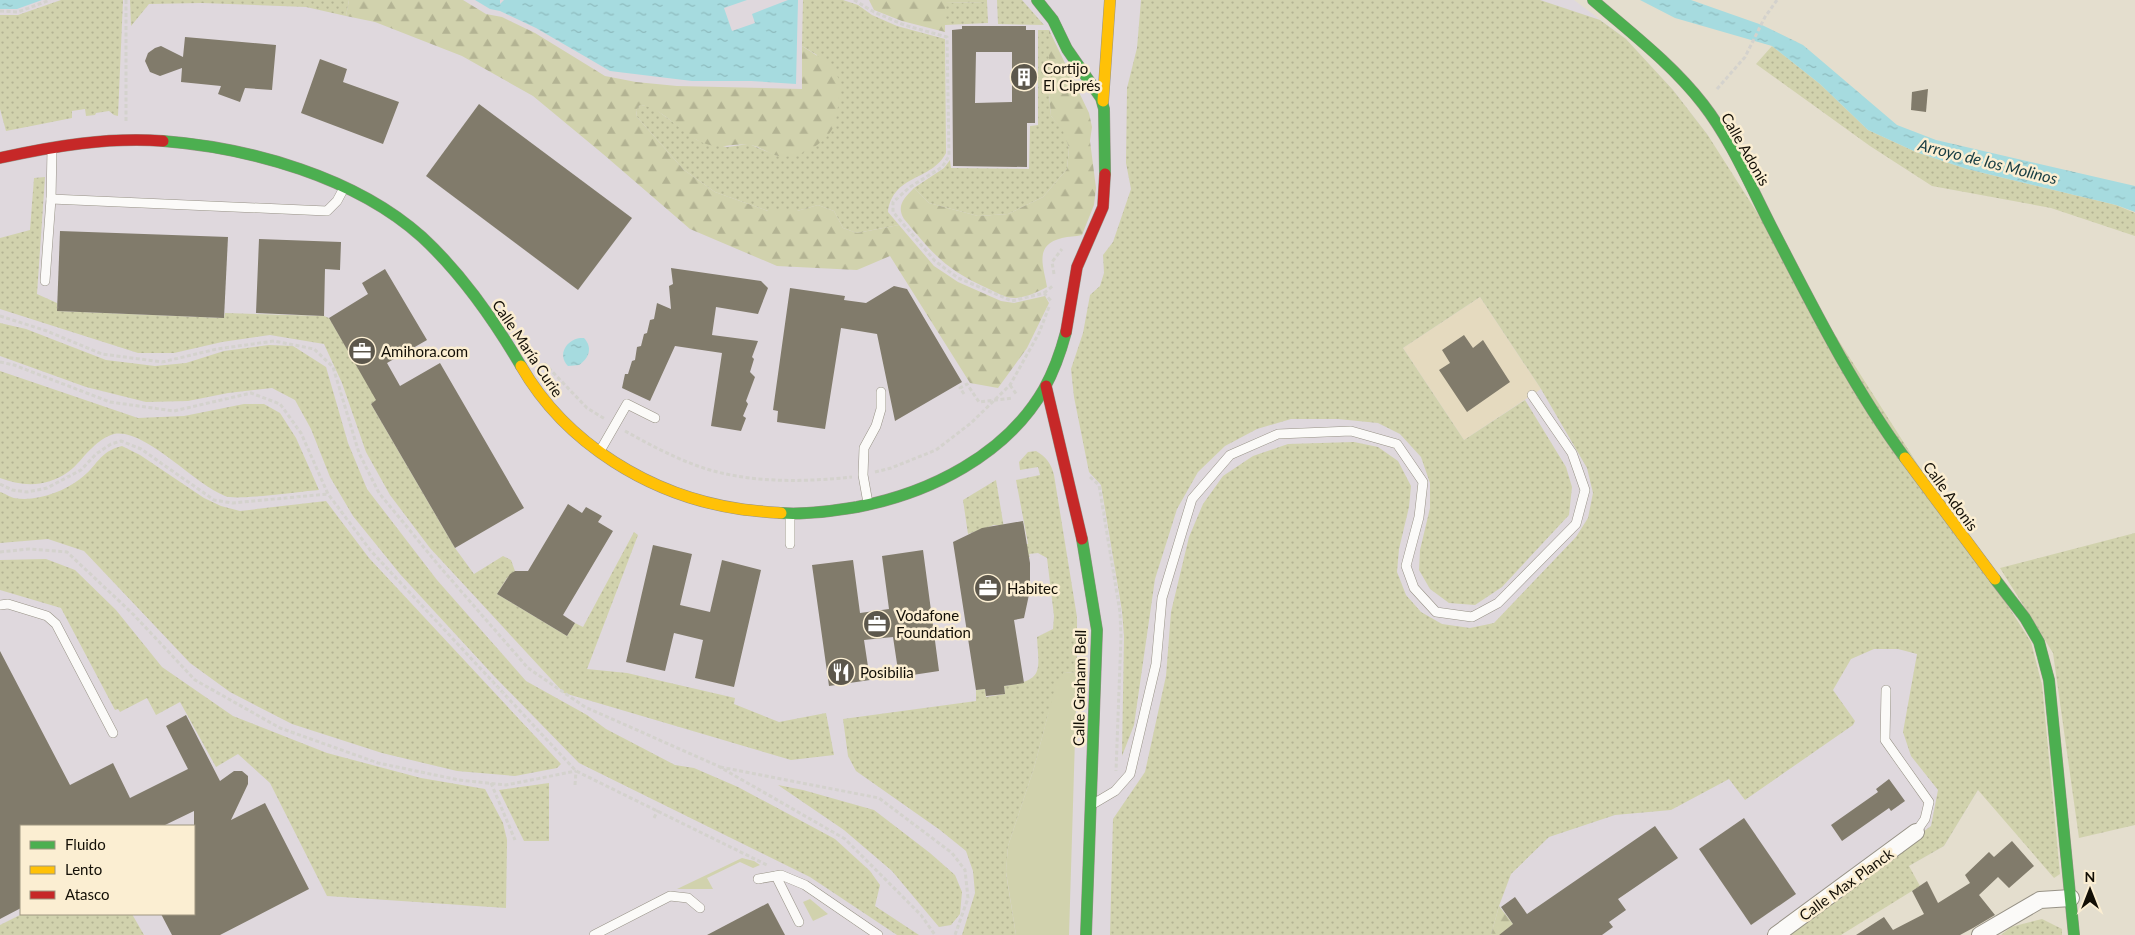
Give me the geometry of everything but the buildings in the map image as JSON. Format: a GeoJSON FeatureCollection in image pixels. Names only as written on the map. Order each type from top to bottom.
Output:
{"type":"FeatureCollection","features":[{"type":"Feature","properties":{"kind":"street"},"geometry":{"type":"LineString","coordinates":[[1037,0],[1056,24],[1067,48],[1103,101]]}},
{"type":"Feature","properties":{"kind":"street","name":"Calle María Curie"},"geometry":{"type":"LineString","coordinates":[[0,158],[52,146],[103,140],[149,139],[194,143],[270,158],[344,187],[387,211],[424,239],[465,283],[540,397],[574,433],[612,462],[658,485],[703,501],[747,511],[790,514],[833,512],[868,506],[903,496],[930,485],[981,458],[1023,420],[1046,386],[1068,325],[1077,269],[1104,203],[1103,101],[1110,0]]}},
{"type":"Feature","properties":{"kind":"street","name":"Calle Adonis"},"geometry":{"type":"LineString","coordinates":[[1593,0],[1664,61],[1703,104],[1733,152],[1815,311],[1876,419],[1953,525],[2025,618],[2039,642],[2049,680],[2074,935]]}},
{"type":"Feature","properties":{"kind":"street","name":"Calle Graham Bell"},"geometry":{"type":"LineString","coordinates":[[1046,386],[1065,455],[1097,630],[1086,935]]}},
{"type":"Feature","properties":{"kind":"street","name":"Calle Max Planck"},"geometry":{"type":"LineString","coordinates":[[1776,935],[1916,832]]}},
{"type":"Feature","properties":{"kind":"street"},"geometry":{"type":"LineString","coordinates":[[1980,935],[2040,900],[2071,898]]}},
{"type":"Feature","properties":{"kind":"lane"},"geometry":{"type":"LineString","coordinates":[[45,281],[51,199],[52,146]]}},
{"type":"Feature","properties":{"kind":"lane"},"geometry":{"type":"LineString","coordinates":[[51,199],[327,211],[337,201],[344,187]]}},
{"type":"Feature","properties":{"kind":"lane"},"geometry":{"type":"LineString","coordinates":[[868,506],[863,475],[864,448],[876,426],[881,409],[881,392]]}},
{"type":"Feature","properties":{"kind":"lane"},"geometry":{"type":"LineString","coordinates":[[1091,806],[1115,791],[1130,774],[1156,664],[1162,598],[1192,499],[1230,455],[1278,434],[1352,431],[1397,444],[1423,482],[1420,517],[1406,566],[1414,588],[1436,612],[1472,617],[1498,603],[1576,524],[1585,490],[1572,453],[1532,395]]}},
{"type":"Feature","properties":{"kind":"lane"},"geometry":{"type":"LineString","coordinates":[[599,452],[627,404],[654,418]]}},
{"type":"Feature","properties":{"kind":"lane"},"geometry":{"type":"LineString","coordinates":[[790,514],[790,544]]}},
{"type":"Feature","properties":{"kind":"lane"},"geometry":{"type":"LineString","coordinates":[[0,605],[8,604],[47,616],[56,624],[112,733]]}},
{"type":"Feature","properties":{"kind":"lane"},"geometry":{"type":"LineString","coordinates":[[1886,690],[1886,740],[1929,802],[1925,819],[1916,832]]}},
{"type":"Feature","properties":{"kind":"lane"},"geometry":{"type":"LineString","coordinates":[[758,879],[778,875],[805,885],[878,935]]}},
{"type":"Feature","properties":{"kind":"lane"},"geometry":{"type":"LineString","coordinates":[[778,875],[799,922]]}},
{"type":"Feature","properties":{"kind":"lane"},"geometry":{"type":"LineString","coordinates":[[594,935],[670,896],[688,898],[700,908]]}},
{"type":"Feature","properties":{"kind":"path"},"geometry":{"type":"LineString","coordinates":[[0,12],[18,12],[50,0]]}},
{"type":"Feature","properties":{"kind":"path"},"geometry":{"type":"LineString","coordinates":[[126,0],[126,120]]}},
{"type":"Feature","properties":{"kind":"path"},"geometry":{"type":"LineString","coordinates":[[538,356],[587,408],[660,450],[710,470],[765,480],[832,479],[863,475],[891,468],[936,450],[971,423],[1010,385],[1039,333],[1051,302],[1044,293],[1012,301],[958,278],[935,261],[893,212],[893,202],[910,187],[942,167],[949,156],[947,37],[904,25],[874,12],[854,0]]}},
{"type":"Feature","properties":{"kind":"path"},"geometry":{"type":"LineString","coordinates":[[1703,104],[1745,57],[1766,17],[1778,0]]}},
{"type":"Feature","properties":{"kind":"path"},"geometry":{"type":"LineString","coordinates":[[117,122],[126,120],[136,121]]}},
{"type":"Feature","properties":{"kind":"path"},"geometry":{"type":"LineString","coordinates":[[0,316],[47,331],[102,354],[162,362],[217,349],[274,341],[314,349],[333,367],[359,453],[379,493],[440,567],[528,668],[585,708],[718,766],[845,839],[921,915],[936,935]]}},
{"type":"Feature","properties":{"kind":"path"},"geometry":{"type":"LineString","coordinates":[[0,362],[14,365],[110,402],[174,411],[251,393],[280,404],[301,433],[328,494],[371,551],[576,771],[761,861],[778,875]]}},
{"type":"Feature","properties":{"kind":"path"},"geometry":{"type":"LineString","coordinates":[[964,394],[960,388],[967,384],[979,402],[1014,398],[1023,420]]}},
{"type":"Feature","properties":{"kind":"path"},"geometry":{"type":"LineString","coordinates":[[0,484],[12,490],[26,492],[47,488],[81,470],[96,454],[111,444],[121,441],[141,448],[214,500],[232,503],[328,494]]}},
{"type":"Feature","properties":{"kind":"path"},"geometry":{"type":"LineString","coordinates":[[0,552],[29,549],[67,552],[133,614],[195,680],[280,728],[378,763],[459,780],[506,785],[576,771]]}},
{"type":"Feature","properties":{"kind":"path"},"geometry":{"type":"LineString","coordinates":[[718,766],[879,798],[952,853],[965,870],[968,898],[955,935]]}},
{"type":"Feature","properties":{"kind":"path"},"geometry":{"type":"LineString","coordinates":[[575,785],[576,771]]}},
{"type":"Feature","properties":{"kind":"path"},"geometry":{"type":"LineString","coordinates":[[491,783],[515,840]]}},
{"type":"Feature","properties":{"kind":"path"},"geometry":{"type":"LineString","coordinates":[[654,818],[658,810]]}},
{"type":"Feature","properties":{"kind":"shaded area"},"geometry":{"type":"Polygon","coordinates":[[[0,0],[1574,0],[1626,39],[1673,90],[1707,134],[1978,790],[1944,846],[1909,866],[1813,935],[0,935],[0,0]]]}},
{"type":"Feature","properties":{"kind":"shaded area"},"geometry":{"type":"Polygon","coordinates":[[[1480,297],[1541,389],[1464,440],[1403,348],[1480,297]]]}},
{"type":"Feature","properties":{"kind":"green space"},"geometry":{"type":"Polygon","coordinates":[[[61,0],[123,0],[118,116],[109,111],[86,116],[85,109],[72,111],[72,118],[6,131],[0,109],[0,15],[18,15],[61,0]]]}},
{"type":"Feature","properties":{"kind":"green space"},"geometry":{"type":"Polygon","coordinates":[[[130,0],[349,0],[346,16],[306,7],[202,3],[149,4],[131,26],[130,0]]]}},
{"type":"Feature","properties":{"kind":"green space"},"geometry":{"type":"Polygon","coordinates":[[[349,0],[463,0],[486,14],[502,17],[535,33],[605,76],[636,82],[677,86],[802,89],[802,46],[827,64],[833,70],[840,83],[835,124],[829,134],[810,150],[794,155],[778,156],[750,145],[718,146],[705,144],[690,136],[662,114],[648,107],[640,105],[636,110],[637,117],[684,170],[715,192],[768,211],[797,211],[818,205],[834,211],[843,228],[857,233],[899,225],[934,266],[958,282],[1001,301],[1014,303],[1045,296],[1049,303],[1027,348],[998,388],[970,383],[890,256],[857,270],[777,266],[690,229],[533,96],[462,56],[375,22],[346,16],[349,0]]]}},
{"type":"Feature","properties":{"kind":"green space"},"geometry":{"type":"Polygon","coordinates":[[[803,0],[843,0],[858,5],[872,15],[897,26],[945,39],[946,153],[932,169],[905,184],[891,200],[888,212],[899,225],[857,233],[843,228],[834,211],[818,205],[797,211],[768,211],[715,192],[684,170],[637,117],[636,110],[640,105],[651,106],[697,140],[727,147],[749,144],[778,156],[817,55],[802,46],[803,0]]]}},
{"type":"Feature","properties":{"kind":"green space"},"geometry":{"type":"Polygon","coordinates":[[[869,0],[987,0],[987,2],[945,3],[945,32],[902,21],[874,10],[869,0]]]}},
{"type":"Feature","properties":{"kind":"green space"},"geometry":{"type":"Polygon","coordinates":[[[997,0],[1022,0],[1044,25],[998,24],[997,0]]]}},
{"type":"Feature","properties":{"kind":"green space"},"geometry":{"type":"Polygon","coordinates":[[[1141,0],[1540,0],[1600,20],[1626,39],[1673,90],[1707,134],[2031,642],[2042,685],[2060,874],[2054,878],[1978,790],[1944,846],[1909,866],[1920,886],[1841,935],[1782,935],[1931,826],[1938,790],[1911,756],[1903,732],[1917,654],[1898,649],[1874,649],[1851,659],[1833,690],[1855,721],[1853,725],[1745,800],[1729,779],[1671,810],[1615,815],[1549,837],[1511,874],[1491,935],[1110,935],[1113,819],[1145,772],[1166,676],[1171,612],[1189,537],[1203,504],[1223,476],[1253,456],[1288,444],[1354,442],[1378,447],[1398,461],[1411,486],[1409,507],[1399,549],[1397,572],[1406,595],[1421,612],[1442,624],[1470,628],[1494,623],[1576,537],[1588,518],[1593,493],[1587,468],[1541,389],[1480,297],[1403,348],[1464,440],[1525,400],[1566,467],[1572,487],[1569,515],[1502,587],[1475,605],[1449,603],[1430,589],[1419,570],[1420,550],[1430,508],[1430,483],[1421,457],[1400,434],[1378,423],[1338,419],[1291,419],[1257,429],[1225,446],[1198,472],[1177,509],[1155,579],[1134,725],[1122,756],[1124,636],[1122,611],[1101,485],[1089,472],[1074,397],[1071,369],[1083,333],[1090,295],[1100,286],[1104,273],[1103,255],[1113,242],[1131,189],[1126,163],[1127,88],[1137,48],[1141,0]]]}},
{"type":"Feature","properties":{"kind":"green space"},"geometry":{"type":"Polygon","coordinates":[[[987,2],[988,23],[945,25],[944,3],[987,2]]]}},
{"type":"Feature","properties":{"kind":"green space"},"geometry":{"type":"Polygon","coordinates":[[[1038,30],[1049,30],[1051,116],[1064,131],[1069,148],[1067,169],[1043,197],[1008,214],[978,216],[929,203],[914,188],[944,168],[950,160],[951,168],[1029,169],[1030,126],[1038,125],[1038,30]]]}},
{"type":"Feature","properties":{"kind":"green space"},"geometry":{"type":"Polygon","coordinates":[[[1049,30],[1089,113],[1092,127],[1090,141],[1096,188],[1094,205],[1082,235],[1053,241],[1044,251],[1042,258],[1047,287],[1027,296],[1011,298],[974,282],[941,260],[904,219],[901,206],[904,199],[914,188],[929,203],[978,216],[1008,214],[1043,197],[1067,169],[1069,148],[1063,131],[1051,116],[1049,30]]]}},
{"type":"Feature","properties":{"kind":"green space"},"geometry":{"type":"Polygon","coordinates":[[[1772,46],[1820,84],[1868,130],[1916,152],[1967,169],[2116,205],[2135,213],[2135,236],[2051,208],[1932,186],[1870,146],[1756,64],[1772,46]]]}},
{"type":"Feature","properties":{"kind":"green space"},"geometry":{"type":"Polygon","coordinates":[[[45,177],[37,294],[57,303],[57,311],[224,318],[225,313],[324,316],[329,318],[377,400],[371,404],[455,548],[474,574],[503,556],[511,560],[515,571],[507,578],[497,594],[567,636],[575,623],[583,627],[634,532],[638,535],[587,669],[627,673],[735,698],[734,704],[779,722],[826,713],[834,755],[791,760],[564,693],[430,548],[390,495],[366,452],[342,383],[324,344],[270,335],[222,342],[174,353],[138,353],[0,309],[0,238],[30,230],[34,178],[45,177]]]}},
{"type":"Feature","properties":{"kind":"green space"},"geometry":{"type":"Polygon","coordinates":[[[0,323],[26,329],[106,360],[155,366],[186,363],[224,351],[269,345],[293,346],[326,367],[348,443],[367,489],[437,580],[526,681],[587,715],[606,729],[675,765],[694,768],[738,787],[835,839],[870,871],[880,885],[875,906],[919,935],[897,935],[810,877],[579,763],[494,676],[400,574],[353,516],[330,477],[311,429],[295,400],[272,388],[228,393],[188,401],[146,402],[86,387],[0,356],[0,323]]]}},
{"type":"Feature","properties":{"kind":"green space"},"geometry":{"type":"Polygon","coordinates":[[[0,371],[138,418],[184,416],[244,404],[264,404],[280,413],[296,438],[319,490],[255,497],[225,496],[213,490],[155,448],[140,439],[126,434],[114,434],[105,438],[94,446],[71,470],[52,481],[26,484],[0,478],[0,371]]]}},
{"type":"Feature","properties":{"kind":"green space"},"geometry":{"type":"Polygon","coordinates":[[[122,446],[140,455],[204,498],[221,506],[240,511],[326,501],[369,558],[561,764],[557,768],[515,776],[457,771],[382,753],[292,724],[230,692],[190,663],[84,551],[48,539],[0,543],[0,492],[14,498],[31,499],[57,492],[80,479],[108,452],[122,446]]]}},
{"type":"Feature","properties":{"kind":"green space"},"geometry":{"type":"Polygon","coordinates":[[[1036,451],[1048,461],[1054,475],[1077,617],[1077,673],[1064,672],[1048,715],[1034,768],[1008,846],[1006,873],[1016,935],[962,935],[975,893],[973,871],[966,851],[940,830],[856,771],[848,756],[843,719],[976,701],[976,690],[985,689],[986,697],[1005,694],[1004,686],[1026,681],[1036,673],[1038,667],[1037,637],[1053,629],[1054,616],[1047,558],[1038,553],[1029,554],[1030,557],[1025,557],[1023,544],[1028,544],[1016,480],[1040,475],[1038,467],[1020,470],[1019,462],[1028,452],[1036,451]]]}},
{"type":"Feature","properties":{"kind":"green space"},"geometry":{"type":"Polygon","coordinates":[[[996,480],[1004,528],[999,529],[999,525],[994,525],[968,534],[963,500],[996,480]]]}},
{"type":"Feature","properties":{"kind":"green space"},"geometry":{"type":"Polygon","coordinates":[[[2135,533],[2135,825],[2079,838],[2053,653],[2000,568],[2135,533]]]}},
{"type":"Feature","properties":{"kind":"green space"},"geometry":{"type":"Polygon","coordinates":[[[46,559],[75,570],[116,610],[162,667],[233,716],[327,753],[421,778],[485,789],[503,823],[507,840],[506,908],[327,896],[270,783],[238,754],[216,767],[180,702],[156,715],[147,698],[120,712],[118,709],[115,710],[61,608],[0,590],[0,560],[46,559]]]}},
{"type":"Feature","properties":{"kind":"green space"},"geometry":{"type":"Polygon","coordinates":[[[1064,672],[1077,673],[1069,935],[1016,935],[1006,872],[1008,846],[1034,768],[1056,684],[1064,672]]]}},
{"type":"Feature","properties":{"kind":"green space"},"geometry":{"type":"Polygon","coordinates":[[[549,783],[549,841],[524,841],[499,790],[549,783]]]}},
{"type":"Feature","properties":{"kind":"green space"},"geometry":{"type":"Polygon","coordinates":[[[778,785],[874,810],[930,853],[955,875],[962,892],[960,914],[951,925],[939,927],[892,871],[844,830],[778,785]]]}},
{"type":"Feature","properties":{"kind":"green space"},"geometry":{"type":"Polygon","coordinates":[[[742,858],[754,861],[760,865],[753,868],[740,862],[707,878],[713,889],[677,889],[742,858]]]}},
{"type":"Feature","properties":{"kind":"green space"},"geometry":{"type":"Polygon","coordinates":[[[810,899],[828,914],[813,921],[803,902],[810,899]]]}},
{"type":"Feature","properties":{"kind":"green space"},"geometry":{"type":"Polygon","coordinates":[[[1499,906],[1513,924],[1509,935],[1491,935],[1499,906]]]}},
{"type":"Feature","properties":{"kind":"green space"},"geometry":{"type":"Polygon","coordinates":[[[20,915],[133,915],[144,935],[0,935],[0,925],[20,915]]]}},
{"type":"Feature","properties":{"kind":"green space"},"geometry":{"type":"Polygon","coordinates":[[[2042,919],[2062,929],[2062,935],[2001,935],[2011,927],[2042,919]]]}},
{"type":"Feature","properties":{"kind":"water"},"geometry":{"type":"Polygon","coordinates":[[[0,0],[42,0],[17,9],[0,9],[0,0]]]}},
{"type":"Feature","properties":{"kind":"water"},"geometry":{"type":"Polygon","coordinates":[[[475,0],[500,0],[500,4],[504,0],[747,0],[724,8],[732,31],[755,23],[752,14],[788,0],[798,0],[796,84],[751,81],[692,81],[610,71],[536,28],[500,11],[490,9],[475,0]]]}},
{"type":"Feature","properties":{"kind":"water","name":"Arroyo de los Molinos"},"geometry":{"type":"Polygon","coordinates":[[[1640,0],[1691,0],[1762,25],[1803,45],[1897,125],[1936,140],[2135,186],[2135,212],[2116,205],[1967,169],[1916,152],[1868,130],[1820,84],[1772,46],[1675,18],[1640,0]]]}},
{"type":"Feature","properties":{"kind":"water"},"geometry":{"type":"Polygon","coordinates":[[[580,338],[584,338],[587,342],[589,353],[579,365],[568,366],[563,353],[567,345],[580,338]]]}},
{"type":"Feature","properties":{"kind":"traffic: fast"},"geometry":{"type":"LineString","coordinates":[[1037,0],[1053,20],[1067,49],[1101,98],[1104,109],[1105,174]]}},
{"type":"Feature","properties":{"kind":"traffic: fast"},"geometry":{"type":"LineString","coordinates":[[1593,0],[1665,62],[1691,89],[1713,118],[1740,163],[1833,345],[1867,402],[1905,458]]}},
{"type":"Feature","properties":{"kind":"traffic: fast"},"geometry":{"type":"LineString","coordinates":[[163,141],[231,151],[300,169],[334,182],[366,198],[395,216],[422,237],[451,266],[500,332],[521,366]]}},
{"type":"Feature","properties":{"kind":"traffic: fast"},"geometry":{"type":"LineString","coordinates":[[781,513],[829,511],[884,501],[938,481],[964,467],[987,452],[1009,433],[1028,412],[1051,375],[1066,332]]}},
{"type":"Feature","properties":{"kind":"traffic: fast"},"geometry":{"type":"LineString","coordinates":[[1082,539],[1097,630],[1086,935]]}},
{"type":"Feature","properties":{"kind":"traffic: fast"},"geometry":{"type":"LineString","coordinates":[[1995,579],[2025,618],[2039,642],[2049,680],[2074,935]]}},
{"type":"Feature","properties":{"kind":"traffic: slow"},"geometry":{"type":"LineString","coordinates":[[1103,101],[1110,0]]}},
{"type":"Feature","properties":{"kind":"traffic: slow"},"geometry":{"type":"LineString","coordinates":[[521,366],[540,394],[562,419],[587,442],[614,462],[643,479],[707,502],[740,509],[781,513]]}},
{"type":"Feature","properties":{"kind":"traffic: slow"},"geometry":{"type":"LineString","coordinates":[[1905,458],[1995,579]]}},
{"type":"Feature","properties":{"kind":"traffic: jam"},"geometry":{"type":"LineString","coordinates":[[0,158],[81,143],[122,140],[163,141]]}},
{"type":"Feature","properties":{"kind":"traffic: jam"},"geometry":{"type":"LineString","coordinates":[[1066,332],[1077,267],[1103,207],[1105,174]]}},
{"type":"Feature","properties":{"kind":"traffic: jam"},"geometry":{"type":"LineString","coordinates":[[1046,386],[1082,539]]}},
{"type":"Feature","properties":{"kind":"place","name":"Cortijo El Ciprés"},"geometry":{"type":"Point","coordinates":[1024,77]}},
{"type":"Feature","properties":{"kind":"place","name":"Amihora.com"},"geometry":{"type":"Point","coordinates":[362,351]}},
{"type":"Feature","properties":{"kind":"place","name":"Habitec"},"geometry":{"type":"Point","coordinates":[988,588]}},
{"type":"Feature","properties":{"kind":"place","name":"Vodafone Foundation"},"geometry":{"type":"Point","coordinates":[877,624]}},
{"type":"Feature","properties":{"kind":"place","name":"Posibilia"},"geometry":{"type":"Point","coordinates":[841,672]}}]}
